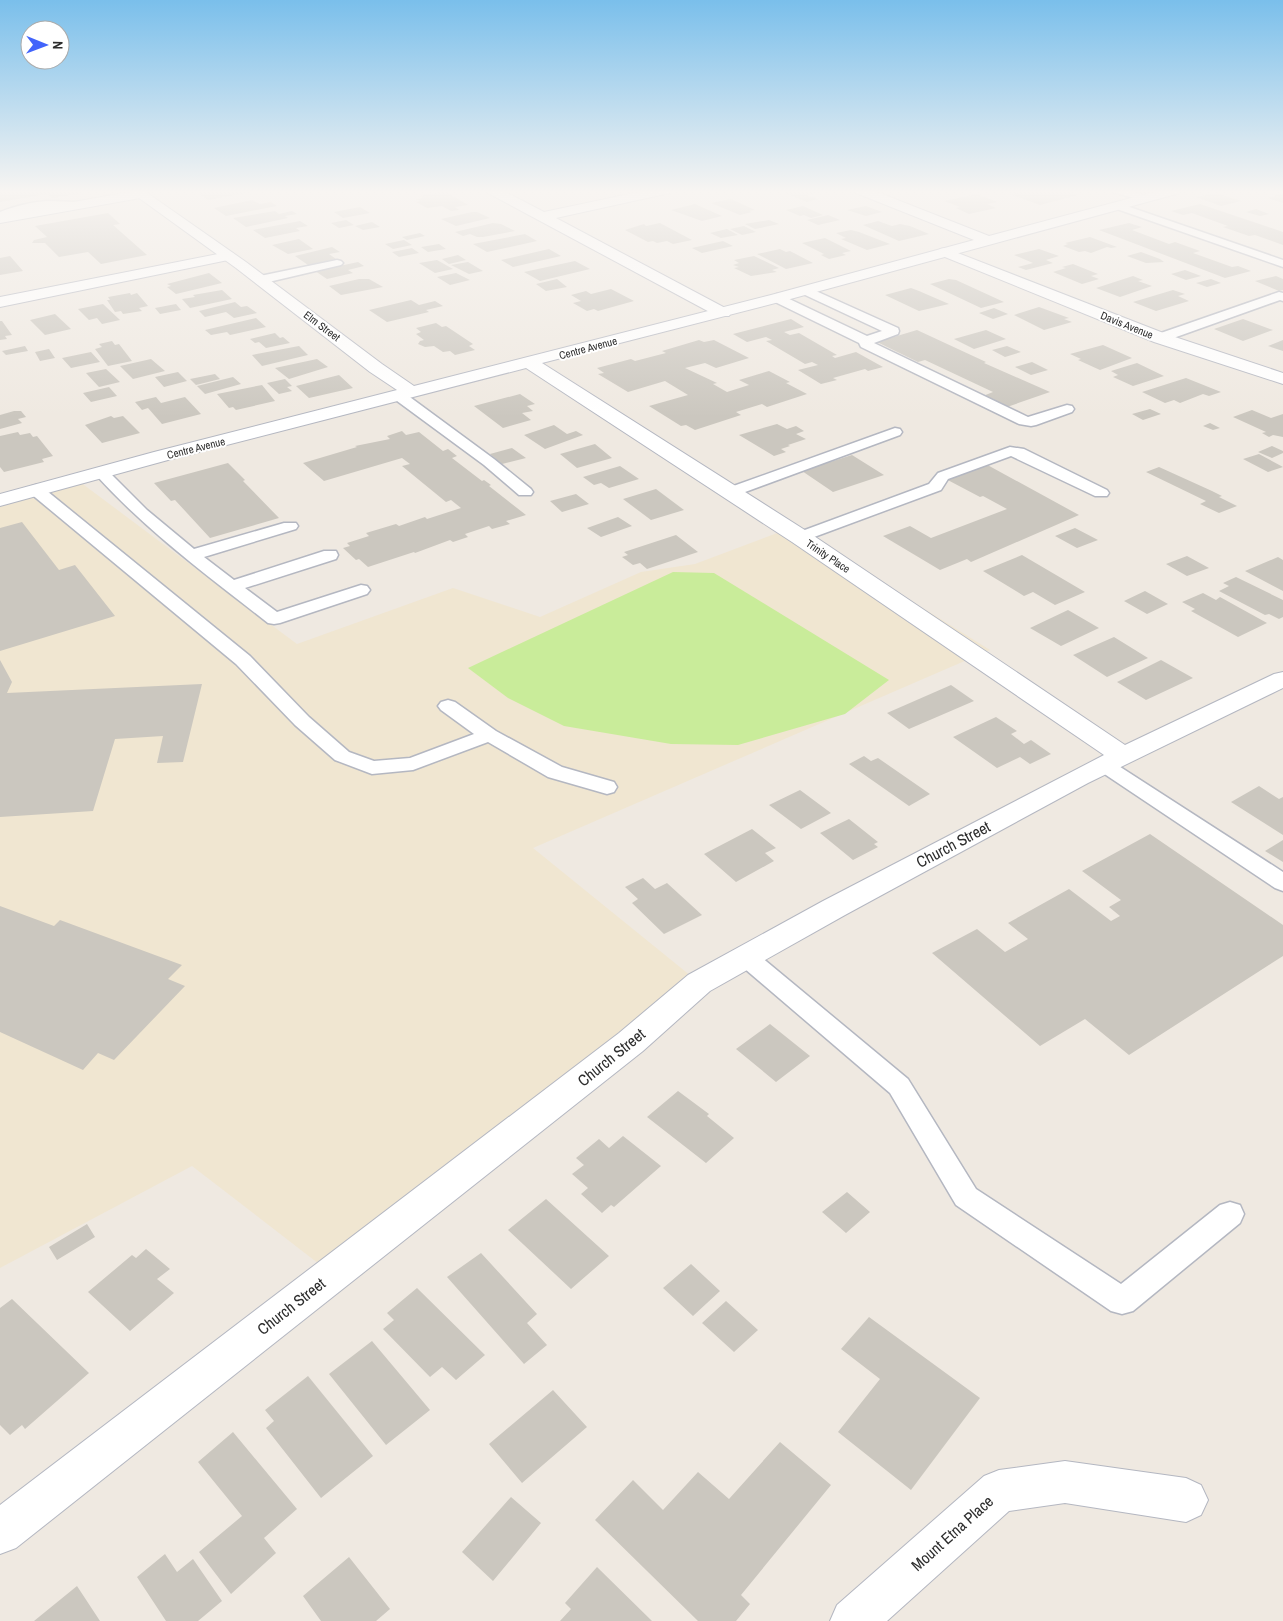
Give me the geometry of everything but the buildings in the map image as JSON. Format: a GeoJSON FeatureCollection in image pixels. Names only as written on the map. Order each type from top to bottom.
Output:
{"type":"FeatureCollection","features":[{"type":"Feature","properties":{"kind":"street"},"geometry":{"type":"LineString","coordinates":[[0,302],[180,266]]}},
{"type":"Feature","properties":{"kind":"street","name":"Elm Street"},"geometry":{"type":"LineString","coordinates":[[241,266],[376,368],[405,394]]}},
{"type":"Feature","properties":{"kind":"street"},"geometry":{"type":"LineString","coordinates":[[637,266],[723,312]]}},
{"type":"Feature","properties":{"kind":"street","name":"Centre Avenue"},"geometry":{"type":"LineString","coordinates":[[0,500],[806,291],[897,266]]}},
{"type":"Feature","properties":{"kind":"street","name":"Davis Avenue"},"geometry":{"type":"LineString","coordinates":[[980,266],[1160,338],[1283,379]]}},
{"type":"Feature","properties":{"kind":"street","name":"Trinity Place"},"geometry":{"type":"LineString","coordinates":[[530,363],[800,537],[1113,760]]}},
{"type":"Feature","properties":{"kind":"street","name":"Church Street"},"geometry":{"type":"LineString","coordinates":[[0,1532],[632,1042],[699,983],[843,903],[1113,760],[1283,679]]}},
{"type":"Feature","properties":{"kind":"street","name":"Mount Etna Place"},"geometry":{"type":"LineString","coordinates":[[862,1618],[999,1491],[1065,1482],[1186,1500]]}},
{"type":"Feature","properties":{"kind":"lane"},"geometry":{"type":"LineString","coordinates":[[260,280],[321,266]]}},
{"type":"Feature","properties":{"kind":"lane"},"geometry":{"type":"LineString","coordinates":[[806,291],[893,331],[866,341]]}},
{"type":"Feature","properties":{"kind":"lane"},"geometry":{"type":"LineString","coordinates":[[1160,338],[1279,296],[1283,297]]}},
{"type":"Feature","properties":{"kind":"lane"},"geometry":{"type":"LineString","coordinates":[[777,298],[866,341],[866,344],[1024,420],[1031,422],[1067,409]]}},
{"type":"Feature","properties":{"kind":"lane"},"geometry":{"type":"LineString","coordinates":[[405,394],[525,492]]}},
{"type":"Feature","properties":{"kind":"lane"},"geometry":{"type":"LineString","coordinates":[[731,492],[895,432]]}},
{"type":"Feature","properties":{"kind":"lane"},"geometry":{"type":"LineString","coordinates":[[800,537],[935,487],[943,476],[1010,451],[1019,452],[1101,493]]}},
{"type":"Feature","properties":{"kind":"lane"},"geometry":{"type":"LineString","coordinates":[[102,473],[127,500],[192,555],[274,619],[361,590]]}},
{"type":"Feature","properties":{"kind":"lane"},"geometry":{"type":"LineString","coordinates":[[36,490],[243,660],[302,721],[342,756],[372,768],[413,764],[489,735]]}},
{"type":"Feature","properties":{"kind":"lane"},"geometry":{"type":"LineString","coordinates":[[192,555],[290,526]]}},
{"type":"Feature","properties":{"kind":"lane"},"geometry":{"type":"LineString","coordinates":[[232,586],[330,555]]}},
{"type":"Feature","properties":{"kind":"lane"},"geometry":{"type":"LineString","coordinates":[[448,706],[489,735],[555,772],[607,787]]}},
{"type":"Feature","properties":{"kind":"lane"},"geometry":{"type":"LineString","coordinates":[[1113,760],[1283,882]]}},
{"type":"Feature","properties":{"kind":"lane"},"geometry":{"type":"LineString","coordinates":[[746,957],[899,1086],[966,1198],[1122,1301],[1230,1214]]}},
{"type":"Feature","properties":{"kind":"shaded area"},"geometry":{"type":"Polygon","coordinates":[[[76,479],[297,644],[453,588],[540,617],[641,572],[695,564],[793,527],[990,650],[533,848],[707,989],[332,1274],[192,1166],[0,1268],[0,500],[76,479]]]}},
{"type":"Feature","properties":{"kind":"green space"},"geometry":{"type":"Polygon","coordinates":[[[673,572],[714,573],[889,680],[845,714],[738,745],[671,744],[564,726],[508,698],[468,668],[673,572]]]}}]}
